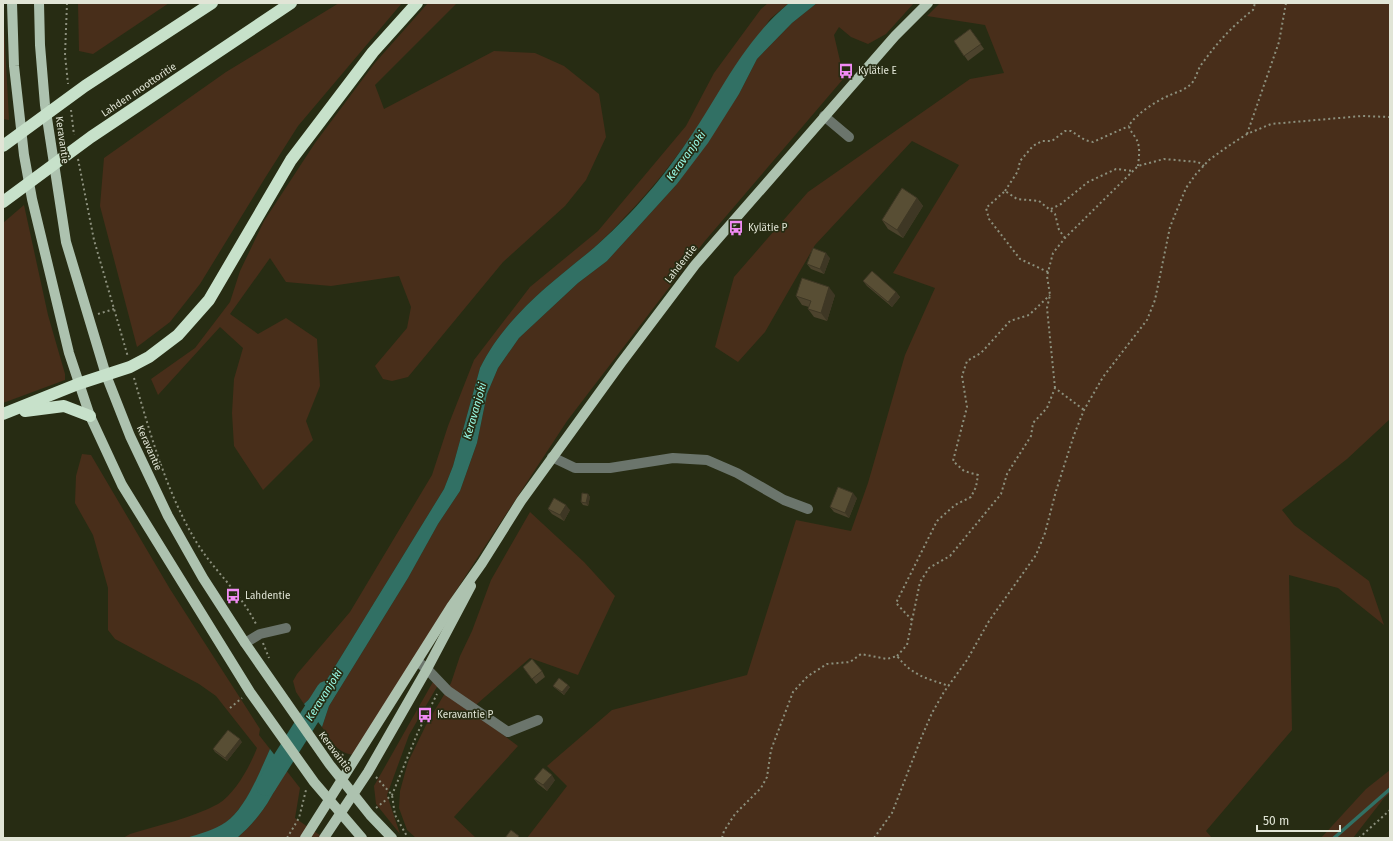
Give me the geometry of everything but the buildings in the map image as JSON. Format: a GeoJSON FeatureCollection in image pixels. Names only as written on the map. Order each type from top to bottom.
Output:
{"type":"FeatureCollection","features":[{"type":"Feature","properties":{"kind":"highway"},"geometry":{"type":"LineString","coordinates":[[3,146],[85,86],[212,3]]}},
{"type":"Feature","properties":{"kind":"highway","name":"Lahden moottoritie"},"geometry":{"type":"LineString","coordinates":[[3,202],[91,137],[291,3]]}},
{"type":"Feature","properties":{"kind":"highway"},"geometry":{"type":"LineString","coordinates":[[5,414],[78,384],[130,367],[149,357],[166,345],[193,320],[209,300],[291,160],[368,58],[417,3]]}},
{"type":"Feature","properties":{"kind":"highway"},"geometry":{"type":"LineString","coordinates":[[5,414],[64,406],[90,416]]}},
{"type":"Feature","properties":{"kind":"main road"},"geometry":{"type":"LineString","coordinates":[[12,3],[14,66],[26,170],[42,244],[78,384],[90,416],[122,485],[250,692],[309,777],[328,801],[362,838]]}},
{"type":"Feature","properties":{"kind":"main road","name":"Keravantie"},"geometry":{"type":"LineString","coordinates":[[39,3],[40,45],[45,105],[66,242],[106,375],[130,436],[168,516],[203,578],[245,643],[290,710],[322,754],[354,796],[392,838]]}},
{"type":"Feature","properties":{"kind":"main road","name":"Lahdentie"},"geometry":{"type":"LineString","coordinates":[[305,838],[451,607],[521,501],[695,265],[895,36],[928,3]]}},
{"type":"Feature","properties":{"kind":"main road","name":"Lahdentie"},"geometry":{"type":"LineString","coordinates":[[324,838],[354,796],[427,669],[460,610],[482,562]]}},
{"type":"Feature","properties":{"kind":"lane"},"geometry":{"type":"LineString","coordinates":[[824,116],[849,137]]}},
{"type":"Feature","properties":{"kind":"lane"},"geometry":{"type":"LineString","coordinates":[[552,457],[574,468],[610,468],[673,458],[706,460],[737,473],[784,500],[808,509]]}},
{"type":"Feature","properties":{"kind":"lane"},"geometry":{"type":"LineString","coordinates":[[245,643],[260,634],[286,628]]}},
{"type":"Feature","properties":{"kind":"lane"},"geometry":{"type":"LineString","coordinates":[[417,661],[427,669],[448,691],[508,732],[538,720]]}},
{"type":"Feature","properties":{"kind":"path"},"geometry":{"type":"LineString","coordinates":[[67,3],[65,55],[69,87]]}},
{"type":"Feature","properties":{"kind":"path"},"geometry":{"type":"LineString","coordinates":[[1138,166],[1140,150],[1136,137],[1130,132],[1129,126],[1132,119],[1168,96],[1193,83],[1198,68],[1213,48],[1233,25],[1253,10],[1255,3]]}},
{"type":"Feature","properties":{"kind":"path"},"geometry":{"type":"LineString","coordinates":[[1247,134],[1279,42],[1286,3]]}},
{"type":"Feature","properties":{"kind":"path"},"geometry":{"type":"LineString","coordinates":[[70,103],[75,142]]}},
{"type":"Feature","properties":{"kind":"path"},"geometry":{"type":"LineString","coordinates":[[874,838],[892,813],[932,713],[968,660],[990,621],[1036,555],[1045,533],[1056,491],[1074,435],[1084,410],[1107,372],[1147,320],[1155,300],[1170,227],[1186,188],[1204,166],[1247,134],[1271,124],[1362,116],[1390,117]]}},
{"type":"Feature","properties":{"kind":"path"},"geometry":{"type":"LineString","coordinates":[[1048,272],[1020,259],[989,219],[986,208],[1005,191],[1018,171],[1020,161],[1033,146],[1042,141],[1052,141],[1065,131],[1070,131],[1085,140],[1093,142],[1129,126]]}},
{"type":"Feature","properties":{"kind":"path"},"geometry":{"type":"LineString","coordinates":[[78,157],[94,240],[128,358]]}},
{"type":"Feature","properties":{"kind":"path"},"geometry":{"type":"LineString","coordinates":[[722,838],[724,831],[735,814],[761,788],[768,777],[771,750],[793,692],[808,676],[827,664],[850,662],[861,654],[887,659],[897,656],[907,645],[920,582],[929,568],[950,556],[1001,494],[1007,474],[1031,436],[1033,423],[1047,408],[1055,388],[1047,308],[1050,295],[1048,272],[1053,253],[1138,166],[1164,159],[1198,162],[1204,166]]}},
{"type":"Feature","properties":{"kind":"path"},"geometry":{"type":"LineString","coordinates":[[1050,210],[1061,204],[1095,178],[1116,169],[1133,170]]}},
{"type":"Feature","properties":{"kind":"path"},"geometry":{"type":"LineString","coordinates":[[1005,191],[1017,199],[1039,200],[1055,214],[1059,230],[1066,238]]}},
{"type":"Feature","properties":{"kind":"path"},"geometry":{"type":"LineString","coordinates":[[912,620],[896,603],[938,521],[955,506],[971,497],[976,487],[978,475],[964,471],[953,461],[967,407],[962,376],[967,361],[981,353],[1010,321],[1029,315],[1050,295]]}},
{"type":"Feature","properties":{"kind":"path"},"geometry":{"type":"LineString","coordinates":[[88,317],[114,309]]}},
{"type":"Feature","properties":{"kind":"path"},"geometry":{"type":"LineString","coordinates":[[136,385],[178,510],[200,547],[234,588],[260,634],[272,662]]}},
{"type":"Feature","properties":{"kind":"path"},"geometry":{"type":"LineString","coordinates":[[1055,388],[1084,410]]}},
{"type":"Feature","properties":{"kind":"path"},"geometry":{"type":"LineString","coordinates":[[897,656],[907,668],[914,673],[949,686]]}},
{"type":"Feature","properties":{"kind":"path"},"geometry":{"type":"LineString","coordinates":[[380,804],[392,795],[418,732],[442,684]]}},
{"type":"Feature","properties":{"kind":"path"},"geometry":{"type":"LineString","coordinates":[[230,708],[250,692]]}},
{"type":"Feature","properties":{"kind":"path"},"geometry":{"type":"LineString","coordinates":[[328,743],[340,754]]}},
{"type":"Feature","properties":{"kind":"path"},"geometry":{"type":"LineString","coordinates":[[376,777],[392,795],[395,815],[408,838]]}},
{"type":"Feature","properties":{"kind":"path"},"geometry":{"type":"LineString","coordinates":[[286,838],[299,818],[307,790]]}},
{"type":"Feature","properties":{"kind":"path"},"geometry":{"type":"LineString","coordinates":[[1359,838],[1390,810]]}},
{"type":"Feature","properties":{"kind":"shaded area"},"geometry":{"type":"Polygon","coordinates":[[[78,3],[169,3],[93,54],[79,51],[78,3]]]}},
{"type":"Feature","properties":{"kind":"shaded area"},"geometry":{"type":"Polygon","coordinates":[[[339,3],[402,3],[298,126],[200,284],[170,322],[137,347],[100,206],[104,158],[226,72],[339,3]]]}},
{"type":"Feature","properties":{"kind":"shaded area"},"geometry":{"type":"Polygon","coordinates":[[[428,3],[457,3],[375,85],[384,109],[494,51],[535,53],[564,66],[599,94],[606,137],[586,180],[565,206],[503,262],[408,377],[392,381],[383,379],[375,366],[407,328],[411,307],[399,276],[331,286],[286,282],[270,258],[230,314],[258,334],[286,318],[317,339],[320,386],[306,421],[313,440],[263,490],[234,446],[232,413],[234,379],[243,348],[220,327],[158,395],[151,379],[195,348],[230,302],[240,271],[264,221],[315,143],[374,64],[428,3]]]}},
{"type":"Feature","properties":{"kind":"shaded area"},"geometry":{"type":"Polygon","coordinates":[[[768,3],[789,3],[770,19],[691,137],[657,182],[602,241],[543,290],[514,318],[490,350],[480,368],[453,466],[444,489],[323,686],[304,704],[296,692],[293,681],[297,674],[350,612],[432,475],[448,426],[474,360],[530,287],[598,231],[686,126],[714,73],[761,9],[768,3]]]}},
{"type":"Feature","properties":{"kind":"shaded area"},"geometry":{"type":"Polygon","coordinates":[[[817,3],[914,3],[886,34],[868,44],[851,37],[839,27],[834,35],[844,78],[704,242],[567,421],[444,609],[353,755],[347,754],[338,749],[322,727],[329,706],[408,578],[438,524],[460,491],[477,443],[487,394],[498,368],[519,338],[578,283],[607,261],[677,184],[739,94],[757,59],[792,23],[817,3]]]}},
{"type":"Feature","properties":{"kind":"shaded area"},"geometry":{"type":"Polygon","coordinates":[[[940,3],[1390,3],[1390,419],[1347,459],[1282,510],[1294,525],[1369,581],[1384,625],[1338,588],[1289,575],[1292,730],[1206,831],[1212,838],[527,838],[567,786],[547,766],[612,710],[747,675],[796,520],[851,531],[868,483],[905,355],[935,288],[893,273],[959,165],[912,141],[815,245],[765,332],[738,362],[715,347],[734,277],[808,192],[970,79],[1004,73],[985,25],[927,16],[940,3]]]}},
{"type":"Feature","properties":{"kind":"shaded area"},"geometry":{"type":"Polygon","coordinates":[[[3,8],[9,120],[3,119],[3,8]]]}},
{"type":"Feature","properties":{"kind":"shaded area"},"geometry":{"type":"Polygon","coordinates":[[[24,205],[48,315],[65,374],[65,380],[3,403],[3,223],[24,205]]]}},
{"type":"Feature","properties":{"kind":"shaded area"},"geometry":{"type":"Polygon","coordinates":[[[82,454],[91,455],[170,589],[260,729],[259,735],[270,749],[254,785],[238,811],[227,822],[211,831],[199,835],[187,838],[172,839],[123,838],[130,834],[186,817],[218,804],[236,787],[246,771],[257,748],[216,696],[199,684],[115,639],[108,630],[108,588],[93,535],[75,503],[76,476],[82,454]]]}},
{"type":"Feature","properties":{"kind":"shaded area"},"geometry":{"type":"Polygon","coordinates":[[[530,512],[584,562],[615,596],[578,675],[530,658],[470,710],[518,746],[454,817],[476,838],[416,838],[407,830],[399,808],[400,791],[408,762],[426,725],[451,683],[460,656],[472,631],[491,580],[530,512]]]}},
{"type":"Feature","properties":{"kind":"shaded area"},"geometry":{"type":"Polygon","coordinates":[[[434,680],[438,685],[409,735],[387,795],[400,834],[376,804],[374,786],[434,680]]]}},
{"type":"Feature","properties":{"kind":"shaded area"},"geometry":{"type":"Polygon","coordinates":[[[286,770],[300,788],[295,818],[324,838],[237,838],[260,814],[286,770]]]}},
{"type":"Feature","properties":{"kind":"shaded area"},"geometry":{"type":"Polygon","coordinates":[[[1390,770],[1390,793],[1384,798],[1353,838],[1321,838],[1366,789],[1390,770]]]}},
{"type":"Feature","properties":{"kind":"water"},"geometry":{"type":"Polygon","coordinates":[[[789,3],[817,3],[792,23],[757,59],[739,94],[708,143],[677,184],[607,261],[578,283],[519,338],[498,368],[487,394],[477,443],[460,491],[438,524],[408,578],[329,706],[322,727],[304,704],[323,686],[444,489],[453,466],[480,368],[490,350],[514,318],[528,304],[600,242],[647,194],[691,136],[728,76],[755,38],[789,3]]]}},
{"type":"Feature","properties":{"kind":"water"},"geometry":{"type":"Polygon","coordinates":[[[270,749],[286,770],[268,803],[251,824],[237,838],[186,838],[207,832],[226,822],[233,816],[246,799],[270,749]]]}},
{"type":"Feature","properties":{"kind":"waterway","name":"Keravanjoki"},"geometry":{"type":"LineString","coordinates":[[266,786],[326,691]]}},
{"type":"Feature","properties":{"kind":"waterway"},"geometry":{"type":"LineString","coordinates":[[1334,838],[1390,789]]}},
{"type":"Feature","properties":{"kind":"place","name":"Kylätie E"},"geometry":{"type":"Point","coordinates":[846,71]}},
{"type":"Feature","properties":{"kind":"place","name":"Kylätie P"},"geometry":{"type":"Point","coordinates":[736,228]}},
{"type":"Feature","properties":{"kind":"place","name":"Lahdentie"},"geometry":{"type":"Point","coordinates":[233,596]}},
{"type":"Feature","properties":{"kind":"place","name":"Keravantie P"},"geometry":{"type":"Point","coordinates":[425,715]}}]}
